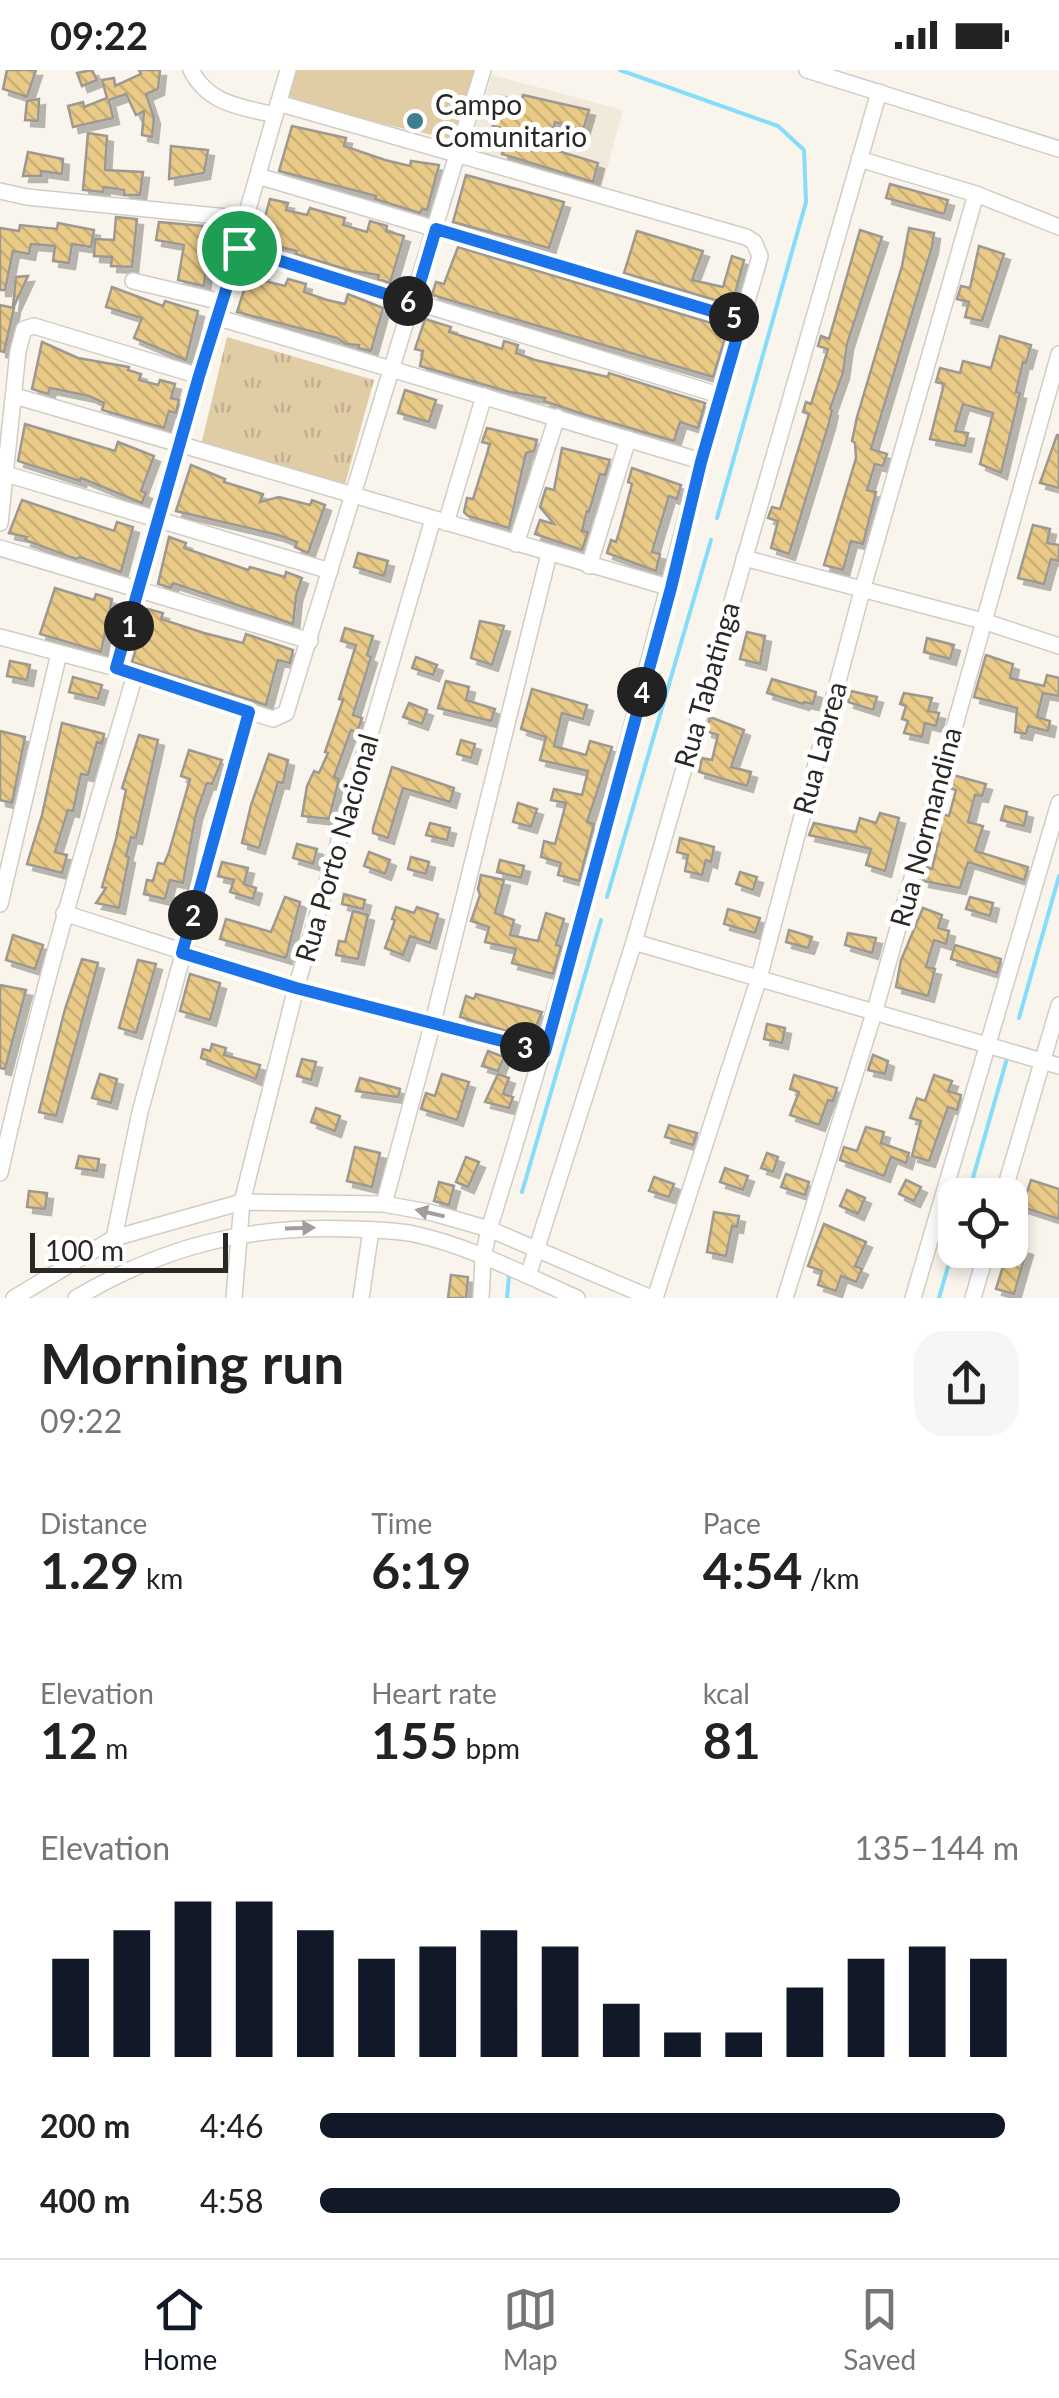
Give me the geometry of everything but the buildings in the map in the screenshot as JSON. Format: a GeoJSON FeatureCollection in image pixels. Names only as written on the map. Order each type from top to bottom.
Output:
{"type":"FeatureCollection","features":[{"type":"Feature","properties":{"kind":"street"},"geometry":{"type":"LineString","coordinates":[[190,70],[208,95],[228,104],[277,109],[460,153],[746,236],[760,256],[719,395],[671,588],[545,1052],[490,1229],[483,1258],[481,1298]]}},
{"type":"Feature","properties":{"kind":"street"},"geometry":{"type":"LineString","coordinates":[[116,668],[288,70]]}},
{"type":"Feature","properties":{"kind":"street"},"geometry":{"type":"LineString","coordinates":[[0,638],[116,668],[273,719],[281,718],[291,704],[483,70]]}},
{"type":"Feature","properties":{"kind":"street"},"geometry":{"type":"LineString","coordinates":[[806,70],[1059,149]]}},
{"type":"Feature","properties":{"kind":"street","name":"Rua Tabatinga"},"geometry":{"type":"LineString","coordinates":[[528,1276],[634,942],[879,92]]}},
{"type":"Feature","properties":{"kind":"street"},"geometry":{"type":"LineString","coordinates":[[858,159],[976,194],[1059,228]]}},
{"type":"Feature","properties":{"kind":"street"},"geometry":{"type":"LineString","coordinates":[[258,176],[742,320]]}},
{"type":"Feature","properties":{"kind":"street"},"geometry":{"type":"LineString","coordinates":[[0,191],[247,219]]}},
{"type":"Feature","properties":{"kind":"street","name":"Rua Labrea"},"geometry":{"type":"LineString","coordinates":[[653,1298],[759,978],[862,591],[976,194]]}},
{"type":"Feature","properties":{"kind":"street"},"geometry":{"type":"LineString","coordinates":[[239,248],[719,395]]}},
{"type":"Feature","properties":{"kind":"street"},"geometry":{"type":"LineString","coordinates":[[133,281],[394,368],[701,462]]}},
{"type":"Feature","properties":{"kind":"street"},"geometry":{"type":"LineString","coordinates":[[0,523],[6,474],[4,447],[22,333],[34,326],[199,376]]}},
{"type":"Feature","properties":{"kind":"street"},"geometry":{"type":"LineString","coordinates":[[0,347],[18,351]]}},
{"type":"Feature","properties":{"kind":"street","name":"Rua Normandina"},"geometry":{"type":"LineString","coordinates":[[784,1298],[875,1010],[1059,354]]}},
{"type":"Feature","properties":{"kind":"street"},"geometry":{"type":"LineString","coordinates":[[15,396],[671,588]]}},
{"type":"Feature","properties":{"kind":"street","name":"Rua Porto Nacional"},"geometry":{"type":"LineString","coordinates":[[234,1298],[242,1202],[296,988],[440,522],[484,396]]}},
{"type":"Feature","properties":{"kind":"street"},"geometry":{"type":"LineString","coordinates":[[516,544],[556,417]]}},
{"type":"Feature","properties":{"kind":"street"},"geometry":{"type":"LineString","coordinates":[[589,566],[628,440]]}},
{"type":"Feature","properties":{"kind":"street"},"geometry":{"type":"LineString","coordinates":[[6,474],[330,571]]}},
{"type":"Feature","properties":{"kind":"street"},"geometry":{"type":"LineString","coordinates":[[0,548],[310,642]]}},
{"type":"Feature","properties":{"kind":"street"},"geometry":{"type":"LineString","coordinates":[[384,1204],[548,554]]}},
{"type":"Feature","properties":{"kind":"street"},"geometry":{"type":"LineString","coordinates":[[744,558],[983,621],[1059,646]]}},
{"type":"Feature","properties":{"kind":"street"},"geometry":{"type":"LineString","coordinates":[[0,904],[59,653]]}},
{"type":"Feature","properties":{"kind":"street"},"geometry":{"type":"LineString","coordinates":[[0,1173],[64,913],[135,675]]}},
{"type":"Feature","properties":{"kind":"street"},"geometry":{"type":"LineString","coordinates":[[114,1238],[140,1112],[249,712]]}},
{"type":"Feature","properties":{"kind":"street"},"geometry":{"type":"LineString","coordinates":[[913,1298],[1059,803]]}},
{"type":"Feature","properties":{"kind":"street"},"geometry":{"type":"LineString","coordinates":[[64,913],[296,988],[545,1052]]}},
{"type":"Feature","properties":{"kind":"street"},"geometry":{"type":"LineString","coordinates":[[634,942],[1059,1066]]}},
{"type":"Feature","properties":{"kind":"street"},"geometry":{"type":"LineString","coordinates":[[1008,1178],[1059,1006]]}},
{"type":"Feature","properties":{"kind":"street"},"geometry":{"type":"LineString","coordinates":[[14,1298],[114,1238],[242,1202],[384,1204],[433,1213],[490,1229],[653,1298]]}},
{"type":"Feature","properties":{"kind":"street"},"geometry":{"type":"LineString","coordinates":[[76,1298],[104,1290],[188,1247],[238,1234],[315,1228],[414,1234],[577,1298]]}},
{"type":"Feature","properties":{"kind":"street"},"geometry":{"type":"LineString","coordinates":[[361,1298],[371,1230]]}},
{"type":"Feature","properties":{"kind":"street"},"geometry":{"type":"LineString","coordinates":[[973,1298],[982,1268]]}},
{"type":"Feature","properties":{"kind":"shaded area"},"geometry":{"type":"Polygon","coordinates":[[[492,75],[623,110],[602,187],[469,150],[492,75]]]}},
{"type":"Feature","properties":{"kind":"green space","name":"Campo Comunitario"},"geometry":{"type":"Polygon","coordinates":[[[296,70],[474,70],[455,140],[285,102],[296,70]]]}},
{"type":"Feature","properties":{"kind":"green space"},"geometry":{"type":"Polygon","coordinates":[[[227,337],[374,380],[344,488],[201,445],[227,337]]]}},
{"type":"Feature","properties":{"kind":"waterway"},"geometry":{"type":"LineString","coordinates":[[620,70],[778,126],[804,150],[806,202],[717,518]]}},
{"type":"Feature","properties":{"kind":"waterway"},"geometry":{"type":"LineString","coordinates":[[607,897],[711,540]]}},
{"type":"Feature","properties":{"kind":"waterway"},"geometry":{"type":"LineString","coordinates":[[1019,1018],[1059,876]]}},
{"type":"Feature","properties":{"kind":"waterway"},"geometry":{"type":"LineString","coordinates":[[522,1192],[601,920]]}},
{"type":"Feature","properties":{"kind":"waterway"},"geometry":{"type":"LineString","coordinates":[[973,1178],[1008,1055]]}},
{"type":"Feature","properties":{"kind":"waterway"},"geometry":{"type":"LineString","coordinates":[[939,1298],[948,1268]]}},
{"type":"Feature","properties":{"kind":"waterway"},"geometry":{"type":"LineString","coordinates":[[507,1298],[509,1276]]}},
{"type":"Feature","properties":{"kind":"place","name":"Campo Comunitario"},"geometry":{"type":"Point","coordinates":[415,121]}},
{"type":"Feature","properties":{"kind":"route"},"geometry":{"type":"LineString","coordinates":[[436,229],[742,320],[545,1052],[296,988],[182,953],[249,712],[116,668],[239,248],[414,303],[436,229]]}}]}
